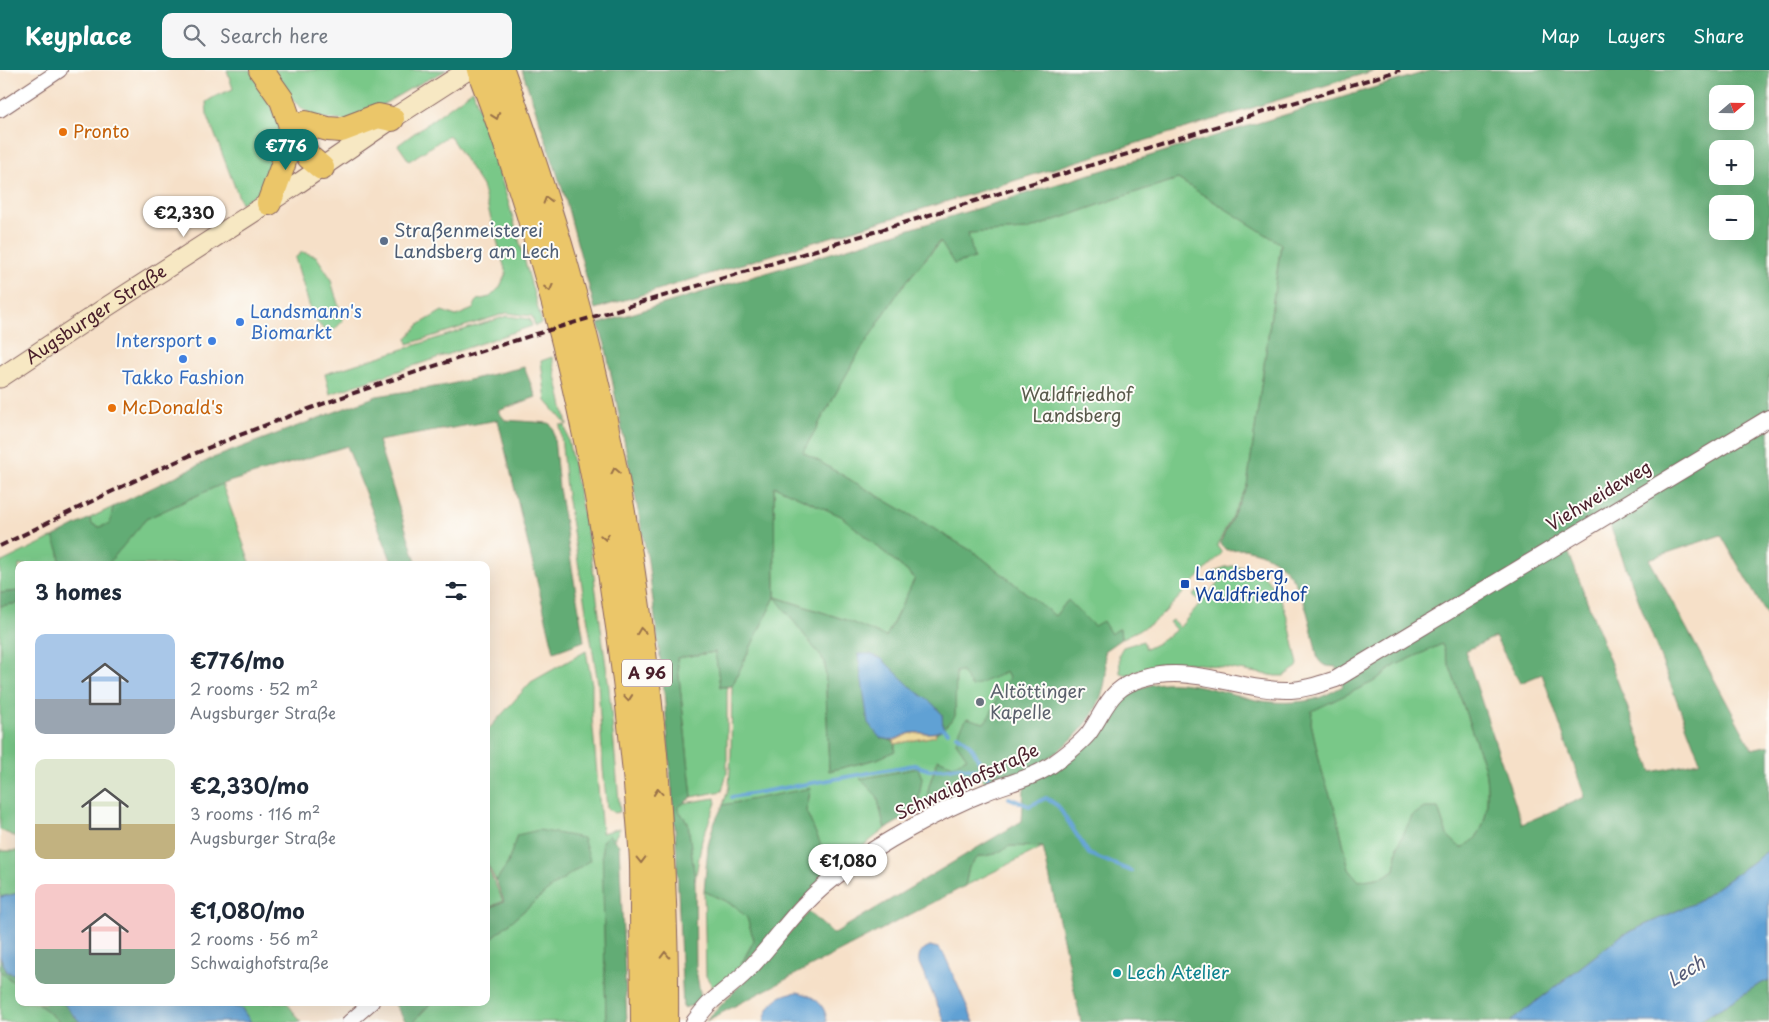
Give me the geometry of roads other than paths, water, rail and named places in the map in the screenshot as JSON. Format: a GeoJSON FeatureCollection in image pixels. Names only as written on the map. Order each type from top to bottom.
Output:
{"type":"FeatureCollection","features":[{"type":"Feature","properties":{"kind":"highway"},"geometry":{"type":"LineString","coordinates":[[262,70],[299,124],[315,136],[321,153],[322,168]]}},
{"type":"Feature","properties":{"kind":"highway","name":"A 96"},"geometry":{"type":"LineString","coordinates":[[479,70],[498,120],[546,273],[587,438],[609,561],[627,688],[641,849],[643,1019]]}},
{"type":"Feature","properties":{"kind":"highway","name":"A 96"},"geometry":{"type":"LineString","coordinates":[[502,70],[545,193],[586,339],[608,436],[632,559],[649,686],[663,844],[666,1013]]}},
{"type":"Feature","properties":{"kind":"highway"},"geometry":{"type":"LineString","coordinates":[[299,124],[341,130],[378,116],[392,119]]}},
{"type":"Feature","properties":{"kind":"highway"},"geometry":{"type":"LineString","coordinates":[[269,203],[299,124]]}},
{"type":"Feature","properties":{"kind":"main road","name":"Augsburger Straße"},"geometry":{"type":"LineString","coordinates":[[0,378],[104,308],[269,203],[468,70]]}},
{"type":"Feature","properties":{"kind":"street"},"geometry":{"type":"LineString","coordinates":[[0,110],[60,70]]}},
{"type":"Feature","properties":{"kind":"street","name":"Viehweideweg"},"geometry":{"type":"LineString","coordinates":[[1451,610],[1769,418]]}},
{"type":"Feature","properties":{"kind":"street","name":"Schwaighofstraße"},"geometry":{"type":"LineString","coordinates":[[694,1022],[708,1005],[747,970],[803,906],[837,875],[870,852],[926,819],[987,792],[1030,777],[1056,762],[1088,734],[1111,696],[1129,684],[1142,678],[1167,673],[1218,678],[1269,688],[1291,690],[1313,687],[1336,679],[1451,610]]}},
{"type":"Feature","properties":{"kind":"street"},"geometry":{"type":"LineString","coordinates":[[349,1022],[367,1006]]}},
{"type":"Feature","properties":{"kind":"water"},"geometry":{"type":"Polygon","coordinates":[[[858,654],[870,654],[882,659],[913,689],[932,703],[942,714],[943,729],[931,733],[911,733],[894,739],[880,738],[868,723],[858,654]]]}},
{"type":"Feature","properties":{"kind":"water","name":"Lech"},"geometry":{"type":"Polygon","coordinates":[[[1769,850],[1769,980],[1698,1022],[1510,1022],[1622,935],[1697,902],[1769,850]]]}},
{"type":"Feature","properties":{"kind":"water"},"geometry":{"type":"Polygon","coordinates":[[[15,894],[15,974],[7,972],[0,956],[0,897],[15,894]]]}},
{"type":"Feature","properties":{"kind":"water"},"geometry":{"type":"Polygon","coordinates":[[[930,946],[938,948],[944,954],[974,1022],[945,1022],[919,963],[921,952],[930,946]]]}},
{"type":"Feature","properties":{"kind":"water"},"geometry":{"type":"Polygon","coordinates":[[[797,992],[808,995],[818,1001],[824,1010],[827,1022],[764,1022],[771,1005],[779,997],[797,992]]]}},
{"type":"Feature","properties":{"kind":"water"},"geometry":{"type":"Polygon","coordinates":[[[66,1006],[232,1006],[242,1009],[251,1022],[80,1022],[66,1006]]]}},
{"type":"Feature","properties":{"kind":"waterway"},"geometry":{"type":"LineString","coordinates":[[943,729],[948,732]]}},
{"type":"Feature","properties":{"kind":"waterway"},"geometry":{"type":"LineString","coordinates":[[957,735],[967,742],[973,750],[983,771]]}},
{"type":"Feature","properties":{"kind":"waterway"},"geometry":{"type":"LineString","coordinates":[[732,797],[914,765],[929,770],[960,767],[983,771],[991,781]]}},
{"type":"Feature","properties":{"kind":"waterway"},"geometry":{"type":"LineString","coordinates":[[1009,798],[1029,806],[1046,798],[1058,806],[1089,854],[1131,871]]}},
{"type":"Feature","properties":{"kind":"railway"},"geometry":{"type":"LineString","coordinates":[[0,546],[134,481],[215,445],[351,394],[559,327],[1400,70]]}},
{"type":"Feature","properties":{"kind":"place","name":"Pronto"},"geometry":{"type":"Point","coordinates":[63,132]}},
{"type":"Feature","properties":{"kind":"place","name":"Straßenmeisterei Landsberg am Lech"},"geometry":{"type":"Point","coordinates":[384,241]}},
{"type":"Feature","properties":{"kind":"place","name":"Landsmann's Biomarkt"},"geometry":{"type":"Point","coordinates":[240,322]}},
{"type":"Feature","properties":{"kind":"place","name":"Intersport"},"geometry":{"type":"Point","coordinates":[212,341]}},
{"type":"Feature","properties":{"kind":"place","name":"Takko Fashion"},"geometry":{"type":"Point","coordinates":[183,359]}},
{"type":"Feature","properties":{"kind":"place","name":"McDonald's"},"geometry":{"type":"Point","coordinates":[112,408]}},
{"type":"Feature","properties":{"kind":"place","name":"Landsberg, Waldfriedhof"},"geometry":{"type":"Point","coordinates":[1185,584]}},
{"type":"Feature","properties":{"kind":"place","name":"Altöttinger Kapelle"},"geometry":{"type":"Point","coordinates":[980,702]}},
{"type":"Feature","properties":{"kind":"place","name":"Lech Atelier"},"geometry":{"type":"Point","coordinates":[1117,973]}},
{"type":"Feature","properties":{"kind":"park label","name":"Waldfriedhof Landsberg"},"geometry":{"type":"Point","coordinates":[1077,405]}}]}
